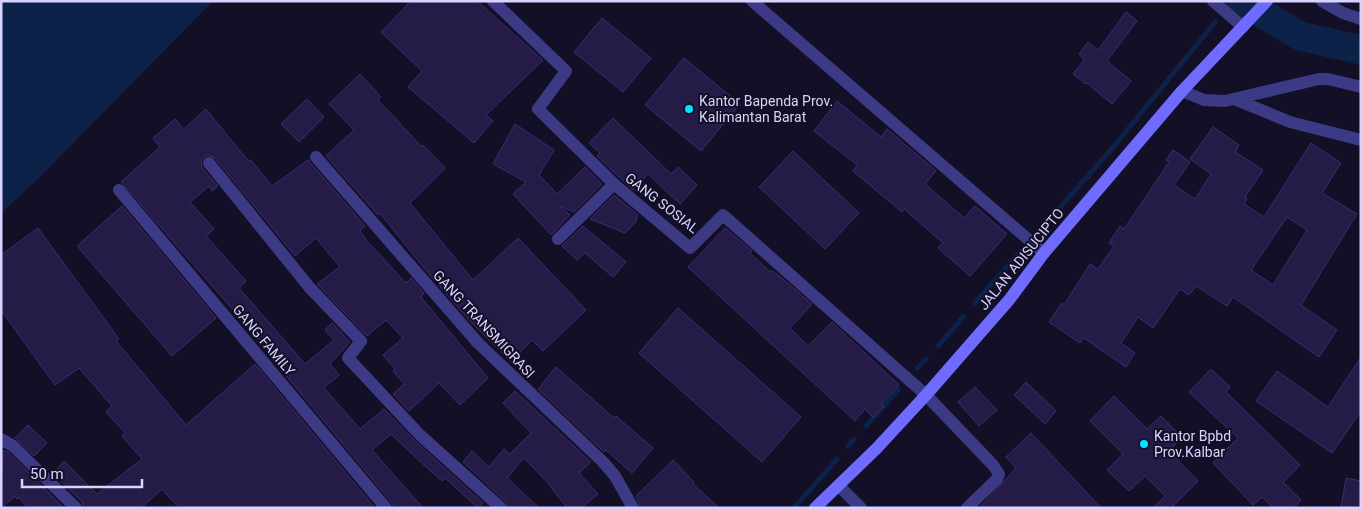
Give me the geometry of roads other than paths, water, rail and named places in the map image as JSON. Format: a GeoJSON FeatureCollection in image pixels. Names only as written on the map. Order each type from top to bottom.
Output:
{"type":"FeatureCollection","features":[{"type":"Feature","properties":{"kind":"main road","name":"JALAN ADISUCIPTO"},"geometry":{"type":"LineString","coordinates":[[815,508],[839,486],[926,394],[1009,300],[1044,253],[1182,91],[1263,5]]}},
{"type":"Feature","properties":{"kind":"street","name":"GANG SOSIAL"},"geometry":{"type":"LineString","coordinates":[[494,1],[566,72],[538,109],[614,184],[690,248],[722,215],[926,394]]}},
{"type":"Feature","properties":{"kind":"street"},"geometry":{"type":"LineString","coordinates":[[752,1],[1044,253]]}},
{"type":"Feature","properties":{"kind":"street"},"geometry":{"type":"LineString","coordinates":[[1213,1],[1244,26]]}},
{"type":"Feature","properties":{"kind":"street"},"geometry":{"type":"LineString","coordinates":[[1323,1],[1342,13],[1361,19]]}},
{"type":"Feature","properties":{"kind":"street"},"geometry":{"type":"LineString","coordinates":[[1182,91],[1212,102],[1234,99],[1319,79],[1328,79],[1361,87]]}},
{"type":"Feature","properties":{"kind":"street"},"geometry":{"type":"LineString","coordinates":[[1234,99],[1290,122],[1361,140]]}},
{"type":"Feature","properties":{"kind":"street","name":"GANG TRANSMIGRASI"},"geometry":{"type":"LineString","coordinates":[[316,157],[478,342],[609,469],[633,508]]}},
{"type":"Feature","properties":{"kind":"street"},"geometry":{"type":"LineString","coordinates":[[209,163],[310,288],[361,341],[348,358],[420,435],[501,508]]}},
{"type":"Feature","properties":{"kind":"street"},"geometry":{"type":"LineString","coordinates":[[558,239],[614,184]]}},
{"type":"Feature","properties":{"kind":"street","name":"GANG FAMILY"},"geometry":{"type":"LineString","coordinates":[[119,190],[386,508]]}},
{"type":"Feature","properties":{"kind":"street"},"geometry":{"type":"LineString","coordinates":[[926,394],[993,465],[998,474],[997,479],[967,508]]}},
{"type":"Feature","properties":{"kind":"street"},"geometry":{"type":"LineString","coordinates":[[1,442],[3,440],[12,446],[76,508]]}},
{"type":"Feature","properties":{"kind":"street"},"geometry":{"type":"LineString","coordinates":[[839,486],[861,508]]}},
{"type":"Feature","properties":{"kind":"water"},"geometry":{"type":"Polygon","coordinates":[[[1,1],[213,1],[37,180],[1,213],[1,1]]]}},
{"type":"Feature","properties":{"kind":"waterway"},"geometry":{"type":"LineString","coordinates":[[1241,1],[1300,36],[1361,50]]}},
{"type":"Feature","properties":{"kind":"waterway"},"geometry":{"type":"LineString","coordinates":[[1039,231],[1115,145],[1216,21]]}},
{"type":"Feature","properties":{"kind":"waterway"},"geometry":{"type":"LineString","coordinates":[[975,303],[1021,251]]}},
{"type":"Feature","properties":{"kind":"waterway"},"geometry":{"type":"LineString","coordinates":[[938,346],[963,317]]}},
{"type":"Feature","properties":{"kind":"waterway"},"geometry":{"type":"LineString","coordinates":[[917,368],[926,359]]}},
{"type":"Feature","properties":{"kind":"waterway"},"geometry":{"type":"LineString","coordinates":[[866,426],[898,390]]}},
{"type":"Feature","properties":{"kind":"waterway"},"geometry":{"type":"LineString","coordinates":[[848,446],[854,439]]}},
{"type":"Feature","properties":{"kind":"waterway"},"geometry":{"type":"LineString","coordinates":[[794,508],[837,459]]}},
{"type":"Feature","properties":{"kind":"place","name":"Kantor Bapenda Prov. Kalimantan Barat"},"geometry":{"type":"Point","coordinates":[689,109]}},
{"type":"Feature","properties":{"kind":"place","name":"Kantor Bpbd Prov.Kalbar"},"geometry":{"type":"Point","coordinates":[1144,444]}}]}
